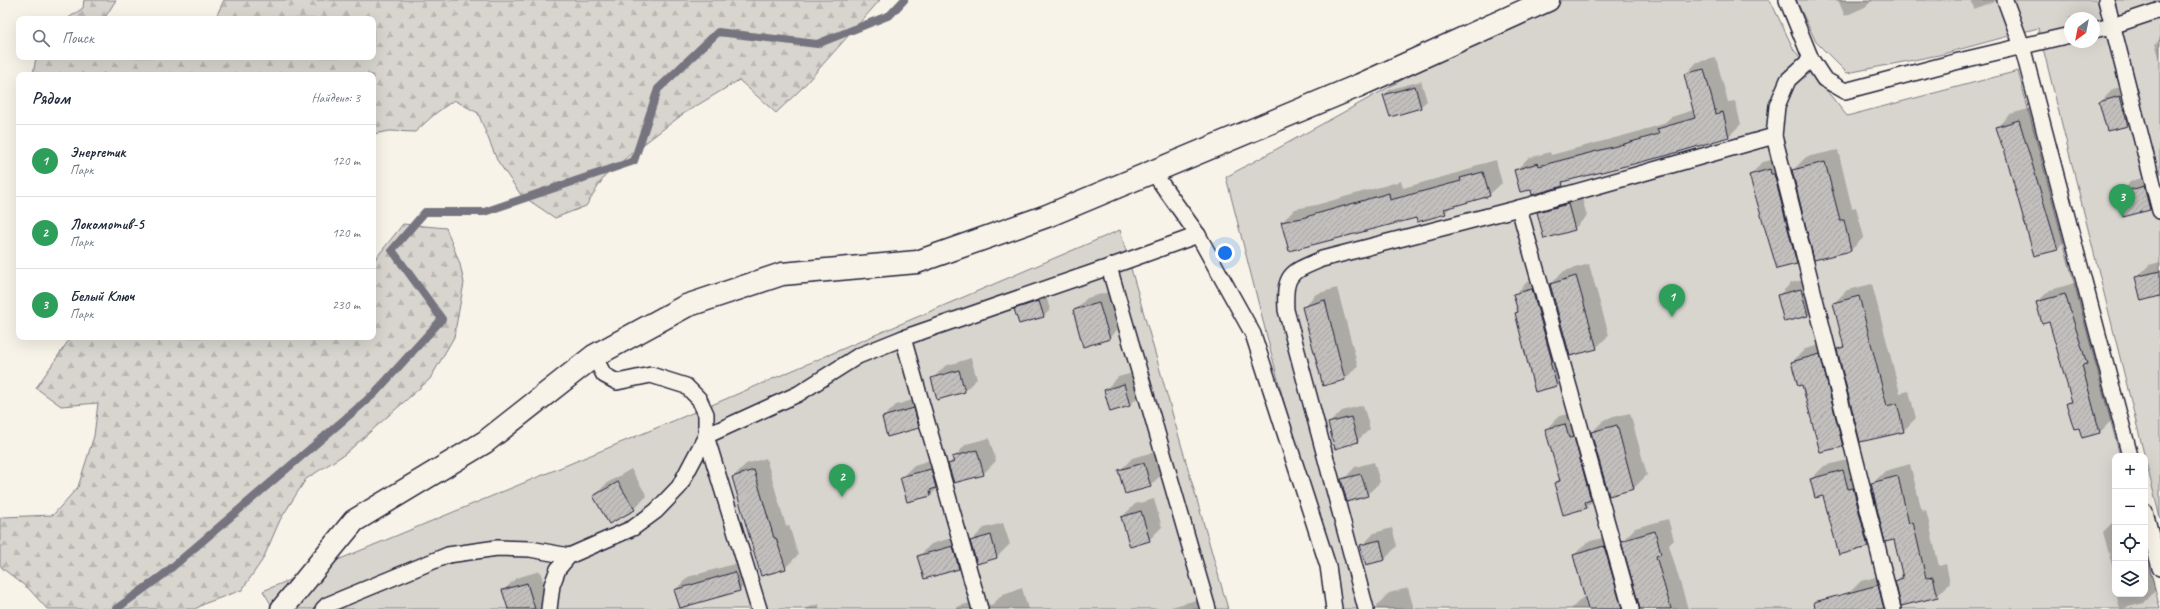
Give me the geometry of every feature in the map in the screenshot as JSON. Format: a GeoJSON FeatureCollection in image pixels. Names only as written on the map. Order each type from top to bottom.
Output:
{"type":"FeatureCollection","features":[{"type":"Feature","properties":{"kind":"street"},"geometry":{"type":"LineString","coordinates":[[282,609],[354,521],[485,442],[594,356],[686,306],[782,274],[917,262],[1047,216],[1360,85],[1548,0]]}},
{"type":"Feature","properties":{"kind":"lane"},"geometry":{"type":"LineString","coordinates":[[1786,0],[1811,58],[1824,78],[1845,91],[1959,61],[2064,36]]}},
{"type":"Feature","properties":{"kind":"lane"},"geometry":{"type":"LineString","coordinates":[[2005,0],[2022,46],[2129,453]]}},
{"type":"Feature","properties":{"kind":"lane"},"geometry":{"type":"LineString","coordinates":[[2106,0],[2160,211]]}},
{"type":"Feature","properties":{"kind":"lane"},"geometry":{"type":"LineString","coordinates":[[2100,29],[2160,10]]}},
{"type":"Feature","properties":{"kind":"lane"},"geometry":{"type":"LineString","coordinates":[[1811,58],[1788,80],[1777,106],[1774,136],[1893,609]]}},
{"type":"Feature","properties":{"kind":"lane"},"geometry":{"type":"LineString","coordinates":[[1366,609],[1286,310],[1285,288],[1293,272],[1322,259],[1519,208],[1774,136]]}},
{"type":"Feature","properties":{"kind":"lane"},"geometry":{"type":"LineString","coordinates":[[1153,172],[1198,234],[1253,334],[1328,566],[1334,609]]}},
{"type":"Feature","properties":{"kind":"lane"},"geometry":{"type":"LineString","coordinates":[[1519,208],[1631,609]]}},
{"type":"Feature","properties":{"kind":"lane"},"geometry":{"type":"LineString","coordinates":[[549,609],[552,585],[558,569],[569,556],[633,528],[656,511],[679,486],[706,436],[798,394],[858,356],[902,338],[1109,267],[1198,234]]}},
{"type":"Feature","properties":{"kind":"lane"},"geometry":{"type":"LineString","coordinates":[[1109,267],[1208,609]]}},
{"type":"Feature","properties":{"kind":"lane"},"geometry":{"type":"LineString","coordinates":[[902,338],[980,609]]}},
{"type":"Feature","properties":{"kind":"lane"},"geometry":{"type":"LineString","coordinates":[[594,356],[604,375],[617,382],[651,375],[686,386],[699,399],[706,414],[706,436],[759,609]]}},
{"type":"Feature","properties":{"kind":"lane"},"geometry":{"type":"LineString","coordinates":[[2148,523],[2160,568]]}},
{"type":"Feature","properties":{"kind":"lane"},"geometry":{"type":"LineString","coordinates":[[323,609],[327,605],[448,555],[497,548],[530,549],[569,556]]}},
{"type":"Feature","properties":{"kind":"green space"},"geometry":{"type":"Polygon","coordinates":[[[84,0],[116,0],[106,16],[71,16],[83,8],[84,0]]]}},
{"type":"Feature","properties":{"kind":"green space"},"geometry":{"type":"Polygon","coordinates":[[[224,0],[880,0],[801,89],[776,113],[739,80],[683,114],[632,153],[604,177],[586,206],[555,218],[521,195],[497,160],[478,113],[454,100],[436,113],[415,132],[390,131],[376,133],[376,72],[34,72],[36,60],[376,60],[376,16],[216,16],[224,0]]]}},
{"type":"Feature","properties":{"kind":"green space"},"geometry":{"type":"Polygon","coordinates":[[[1547,0],[1770,0],[1794,50],[1847,116],[2018,71],[2119,453],[2112,453],[2112,597],[2148,597],[2148,562],[2160,609],[1337,609],[1226,177],[1547,0]]]}},
{"type":"Feature","properties":{"kind":"green space"},"geometry":{"type":"Polygon","coordinates":[[[1796,0],[2160,0],[2160,518],[2148,470],[2148,453],[2144,453],[2038,28],[1939,55],[1847,73],[1816,42],[1796,0]]]}},
{"type":"Feature","properties":{"kind":"green space"},"geometry":{"type":"Polygon","coordinates":[[[403,224],[446,228],[460,264],[464,283],[454,337],[430,379],[345,454],[306,479],[280,520],[263,559],[242,590],[206,603],[195,609],[47,609],[29,589],[2,568],[0,564],[0,519],[3,517],[53,515],[78,487],[94,436],[98,403],[61,406],[36,388],[69,340],[376,340],[376,258],[403,224]]]}},
{"type":"Feature","properties":{"kind":"green space"},"geometry":{"type":"Polygon","coordinates":[[[1120,230],[1228,609],[274,609],[263,591],[714,404],[1120,230]]]}},
{"type":"Feature","properties":{"kind":"building"},"geometry":{"type":"Polygon","coordinates":[[[1704,69],[1716,114],[1723,112],[1729,137],[1665,156],[1562,182],[1563,186],[1532,195],[1531,190],[1520,192],[1514,170],[1538,163],[1539,166],[1659,134],[1657,129],[1695,118],[1684,74],[1704,69]]]}},
{"type":"Feature","properties":{"kind":"building"},"geometry":{"type":"Polygon","coordinates":[[[1415,86],[1421,108],[1390,117],[1383,95],[1415,86]]]}},
{"type":"Feature","properties":{"kind":"building"},"geometry":{"type":"Polygon","coordinates":[[[2120,96],[2128,126],[2107,131],[2099,102],[2120,96]]]}},
{"type":"Feature","properties":{"kind":"building"},"geometry":{"type":"Polygon","coordinates":[[[2019,120],[2058,250],[2034,256],[2004,149],[1996,127],[2019,120]]]}},
{"type":"Feature","properties":{"kind":"building"},"geometry":{"type":"Polygon","coordinates":[[[1825,162],[1840,220],[1844,220],[1851,251],[1814,260],[1792,170],[1825,162]]]}},
{"type":"Feature","properties":{"kind":"building"},"geometry":{"type":"Polygon","coordinates":[[[1770,169],[1771,174],[1774,174],[1797,264],[1777,269],[1749,175],[1770,169]]]}},
{"type":"Feature","properties":{"kind":"building"},"geometry":{"type":"Polygon","coordinates":[[[1483,172],[1490,196],[1444,209],[1446,214],[1417,222],[1416,218],[1289,251],[1281,222],[1302,218],[1389,193],[1390,200],[1461,181],[1460,178],[1483,172]]]}},
{"type":"Feature","properties":{"kind":"building"},"geometry":{"type":"Polygon","coordinates":[[[2144,186],[2150,210],[2123,217],[2117,194],[2144,186]]]}},
{"type":"Feature","properties":{"kind":"building"},"geometry":{"type":"Polygon","coordinates":[[[1568,204],[1575,230],[1544,239],[1537,212],[1568,204]]]}},
{"type":"Feature","properties":{"kind":"building"},"geometry":{"type":"Polygon","coordinates":[[[2160,271],[2160,296],[2141,301],[2135,277],[2160,271]]]}},
{"type":"Feature","properties":{"kind":"building"},"geometry":{"type":"Polygon","coordinates":[[[1576,276],[1597,349],[1570,356],[1550,284],[1576,276]]]}},
{"type":"Feature","properties":{"kind":"building"},"geometry":{"type":"Polygon","coordinates":[[[1532,289],[1552,361],[1550,362],[1557,386],[1535,392],[1515,313],[1518,312],[1513,294],[1532,289]]]}},
{"type":"Feature","properties":{"kind":"building"},"geometry":{"type":"Polygon","coordinates":[[[1801,289],[1808,316],[1784,322],[1777,295],[1801,289]]]}},
{"type":"Feature","properties":{"kind":"building"},"geometry":{"type":"Polygon","coordinates":[[[2065,294],[2087,364],[2082,365],[2100,433],[2082,438],[2079,428],[2074,429],[2066,403],[2072,402],[2049,322],[2042,324],[2036,302],[2065,294]]]}},
{"type":"Feature","properties":{"kind":"building"},"geometry":{"type":"Polygon","coordinates":[[[1859,296],[1887,406],[1897,403],[1904,432],[1860,442],[1837,349],[1844,347],[1833,303],[1859,296]]]}},
{"type":"Feature","properties":{"kind":"building"},"geometry":{"type":"Polygon","coordinates":[[[1325,300],[1345,380],[1323,386],[1302,307],[1325,300]]]}},
{"type":"Feature","properties":{"kind":"building"},"geometry":{"type":"Polygon","coordinates":[[[1039,301],[1044,317],[1019,324],[1014,309],[1039,301]]]}},
{"type":"Feature","properties":{"kind":"building"},"geometry":{"type":"Polygon","coordinates":[[[1099,303],[1110,339],[1083,347],[1073,310],[1099,303]]]}},
{"type":"Feature","properties":{"kind":"building"},"geometry":{"type":"Polygon","coordinates":[[[1820,354],[1843,447],[1820,452],[1802,385],[1798,386],[1791,362],[1820,354]]]}},
{"type":"Feature","properties":{"kind":"building"},"geometry":{"type":"Polygon","coordinates":[[[959,370],[965,392],[937,400],[931,378],[959,370]]]}},
{"type":"Feature","properties":{"kind":"building"},"geometry":{"type":"Polygon","coordinates":[[[1124,384],[1130,406],[1110,412],[1104,390],[1124,384]]]}},
{"type":"Feature","properties":{"kind":"building"},"geometry":{"type":"Polygon","coordinates":[[[914,408],[919,428],[887,437],[882,417],[914,408]]]}},
{"type":"Feature","properties":{"kind":"building"},"geometry":{"type":"Polygon","coordinates":[[[1351,417],[1358,442],[1335,449],[1328,423],[1351,417]]]}},
{"type":"Feature","properties":{"kind":"building"},"geometry":{"type":"Polygon","coordinates":[[[1565,424],[1569,438],[1574,437],[1591,500],[1585,502],[1587,508],[1563,515],[1554,483],[1560,481],[1545,429],[1565,424]]]}},
{"type":"Feature","properties":{"kind":"building"},"geometry":{"type":"Polygon","coordinates":[[[1617,425],[1634,489],[1609,496],[1591,432],[1617,425]]]}},
{"type":"Feature","properties":{"kind":"building"},"geometry":{"type":"Polygon","coordinates":[[[977,450],[984,475],[954,483],[948,464],[954,462],[952,457],[977,450]]]}},
{"type":"Feature","properties":{"kind":"building"},"geometry":{"type":"Polygon","coordinates":[[[1144,463],[1151,487],[1125,494],[1118,470],[1144,463]]]}},
{"type":"Feature","properties":{"kind":"building"},"geometry":{"type":"Polygon","coordinates":[[[931,469],[936,488],[930,490],[931,496],[907,502],[900,477],[931,469]]]}},
{"type":"Feature","properties":{"kind":"building"},"geometry":{"type":"Polygon","coordinates":[[[754,470],[774,538],[776,538],[786,569],[761,576],[732,477],[754,470]]]}},
{"type":"Feature","properties":{"kind":"building"},"geometry":{"type":"Polygon","coordinates":[[[1843,470],[1848,489],[1853,488],[1868,547],[1839,555],[1823,496],[1815,498],[1810,479],[1843,470]]]}},
{"type":"Feature","properties":{"kind":"building"},"geometry":{"type":"Polygon","coordinates":[[[1361,474],[1368,496],[1347,502],[1341,479],[1361,474]]]}},
{"type":"Feature","properties":{"kind":"building"},"geometry":{"type":"Polygon","coordinates":[[[1898,476],[1909,524],[1913,522],[1926,578],[1933,577],[1938,597],[1901,606],[1895,581],[1903,578],[1894,540],[1885,542],[1871,483],[1898,476]]]}},
{"type":"Feature","properties":{"kind":"building"},"geometry":{"type":"Polygon","coordinates":[[[618,482],[635,510],[609,524],[593,496],[618,482]]]}},
{"type":"Feature","properties":{"kind":"building"},"geometry":{"type":"Polygon","coordinates":[[[1141,511],[1150,541],[1130,547],[1121,517],[1141,511]]]}},
{"type":"Feature","properties":{"kind":"building"},"geometry":{"type":"Polygon","coordinates":[[[1655,531],[1661,554],[1656,556],[1671,609],[1640,609],[1621,541],[1655,531]]]}},
{"type":"Feature","properties":{"kind":"building"},"geometry":{"type":"Polygon","coordinates":[[[991,535],[997,558],[977,564],[970,541],[991,535]]]}},
{"type":"Feature","properties":{"kind":"building"},"geometry":{"type":"Polygon","coordinates":[[[1380,540],[1385,560],[1366,565],[1360,545],[1380,540]]]}},
{"type":"Feature","properties":{"kind":"building"},"geometry":{"type":"Polygon","coordinates":[[[953,546],[959,569],[924,579],[917,556],[953,546]]]}},
{"type":"Feature","properties":{"kind":"building"},"geometry":{"type":"Polygon","coordinates":[[[1604,546],[1622,609],[1588,609],[1573,555],[1604,546]]]}},
{"type":"Feature","properties":{"kind":"building"},"geometry":{"type":"Polygon","coordinates":[[[735,572],[740,591],[680,608],[674,590],[735,572]]]}},
{"type":"Feature","properties":{"kind":"building"},"geometry":{"type":"Polygon","coordinates":[[[527,583],[535,609],[508,609],[502,590],[527,583]]]}},
{"type":"Feature","properties":{"kind":"building"},"geometry":{"type":"Polygon","coordinates":[[[1878,585],[1884,609],[1815,609],[1814,602],[1878,585]]]}},
{"type":"Feature","properties":{"kind":"waterway"},"geometry":{"type":"LineString","coordinates":[[116,609],[163,575],[374,394],[442,319],[392,250],[425,212],[484,212],[634,161],[658,89],[718,32],[817,44],[890,15],[904,0]]}},
{"type":"Feature","properties":{"kind":"place","name":"Белый Ключ"},"geometry":{"type":"Point","coordinates":[2122,217]}},
{"type":"Feature","properties":{"kind":"place","name":"Энергетик"},"geometry":{"type":"Point","coordinates":[1672,317]}},
{"type":"Feature","properties":{"kind":"place","name":"Локомотив-5"},"geometry":{"type":"Point","coordinates":[842,497]}}]}
